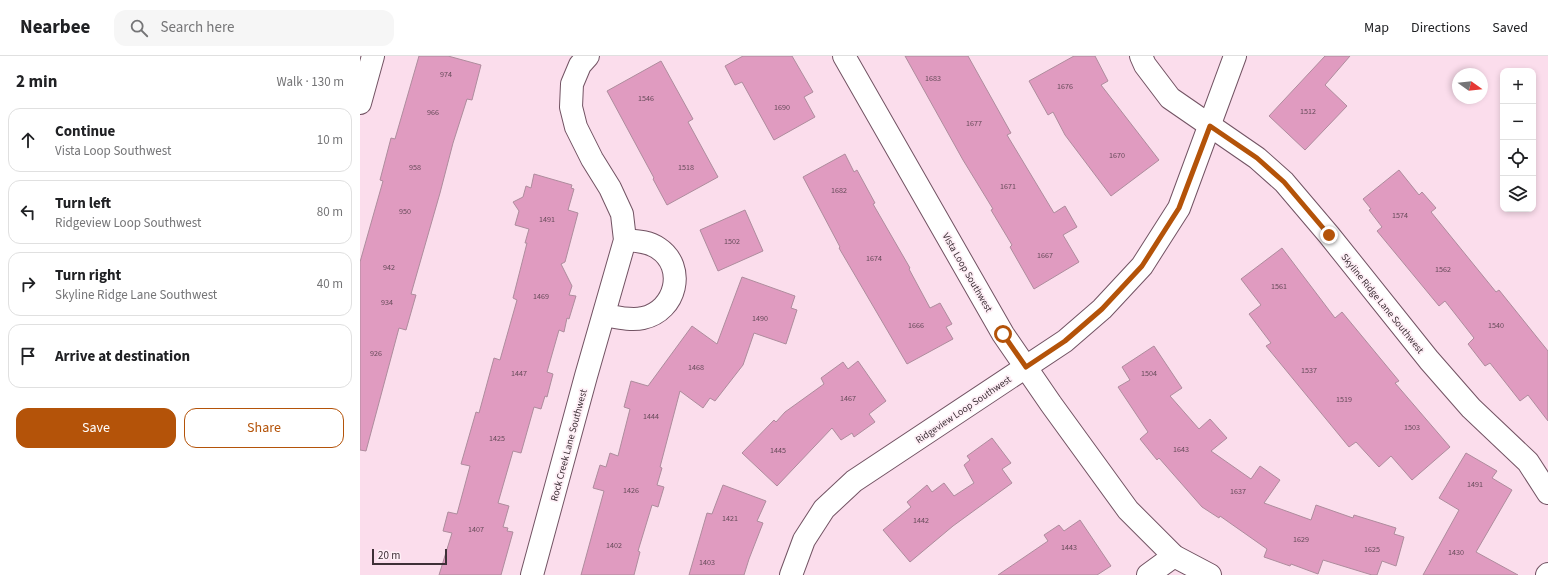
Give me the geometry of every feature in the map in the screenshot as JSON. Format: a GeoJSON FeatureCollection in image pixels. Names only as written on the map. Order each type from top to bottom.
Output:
{"type":"FeatureCollection","features":[{"type":"Feature","properties":{"kind":"street"},"geometry":{"type":"LineString","coordinates":[[360,103],[373,56]]}},
{"type":"Feature","properties":{"kind":"street","name":"Rock Creek Lane Southwest"},"geometry":{"type":"LineString","coordinates":[[532,575],[625,240],[622,214],[610,188],[592,159],[576,127],[571,107],[572,84],[580,65],[588,56]]}},
{"type":"Feature","properties":{"kind":"street","name":"Vista Loop Southwest"},"geometry":{"type":"LineString","coordinates":[[844,56],[1003,334],[1026,367],[1128,510],[1174,556],[1210,575]]}},
{"type":"Feature","properties":{"kind":"street","name":"Skyline Ridge Lane Southwest"},"geometry":{"type":"LineString","coordinates":[[1141,56],[1145,65],[1170,98],[1257,158],[1284,182],[1329,235],[1429,360],[1471,408],[1528,462],[1548,493]]}},
{"type":"Feature","properties":{"kind":"street","name":"Ridgeview Loop Southwest"},"geometry":{"type":"LineString","coordinates":[[791,575],[804,540],[824,509],[854,481],[1065,341],[1102,309],[1142,266],[1179,208],[1235,56]]}},
{"type":"Feature","properties":{"kind":"street"},"geometry":{"type":"LineString","coordinates":[[604,315],[642,319],[654,315],[663,309],[673,292],[675,284],[673,268],[665,254],[649,243],[625,240]]}},
{"type":"Feature","properties":{"kind":"street"},"geometry":{"type":"LineString","coordinates":[[1148,575],[1174,556]]}},
{"type":"Feature","properties":{"kind":"building"},"geometry":{"type":"Polygon","coordinates":[[[419,56],[448,56],[481,65],[472,100],[467,99],[453,143],[411,294],[416,295],[406,330],[399,328],[366,451],[360,450],[360,262],[383,181],[380,180],[391,138],[395,139],[419,56]]]}},
{"type":"Feature","properties":{"kind":"building"},"geometry":{"type":"Polygon","coordinates":[[[743,56],[792,56],[813,92],[804,97],[815,117],[774,140],[742,82],[735,85],[725,66],[743,56]]]}},
{"type":"Feature","properties":{"kind":"building"},"geometry":{"type":"Polygon","coordinates":[[[905,56],[968,56],[1011,133],[1007,135],[1054,213],[1065,206],[1077,227],[1063,235],[1079,262],[1034,289],[1010,247],[1012,245],[991,210],[993,209],[963,160],[905,56]]]}},
{"type":"Feature","properties":{"kind":"building"},"geometry":{"type":"Polygon","coordinates":[[[1074,56],[1095,56],[1108,81],[1101,85],[1159,160],[1111,196],[1065,135],[1053,112],[1048,115],[1029,81],[1074,56]]]}},
{"type":"Feature","properties":{"kind":"building"},"geometry":{"type":"Polygon","coordinates":[[[1325,56],[1350,56],[1325,85],[1347,106],[1305,150],[1269,116],[1325,56]]]}},
{"type":"Feature","properties":{"kind":"building"},"geometry":{"type":"Polygon","coordinates":[[[661,61],[693,119],[688,122],[718,177],[667,205],[607,91],[661,61]]]}},
{"type":"Feature","properties":{"kind":"building"},"geometry":{"type":"Polygon","coordinates":[[[845,154],[854,172],[857,170],[875,203],[873,204],[910,268],[909,269],[930,308],[940,303],[952,324],[946,327],[953,339],[907,364],[839,248],[840,247],[803,177],[845,154]]]}},
{"type":"Feature","properties":{"kind":"building"},"geometry":{"type":"Polygon","coordinates":[[[1399,170],[1419,195],[1422,192],[1436,208],[1431,212],[1496,292],[1499,290],[1548,351],[1548,421],[1528,395],[1520,401],[1490,363],[1485,366],[1468,344],[1474,338],[1445,301],[1439,306],[1377,231],[1382,227],[1369,210],[1371,209],[1363,199],[1399,170]]]}},
{"type":"Feature","properties":{"kind":"building"},"geometry":{"type":"Polygon","coordinates":[[[534,174],[572,185],[571,188],[574,189],[568,210],[578,213],[565,262],[561,264],[572,286],[569,295],[576,296],[569,319],[567,318],[564,332],[559,330],[547,372],[553,374],[547,397],[545,396],[541,409],[534,407],[521,453],[513,451],[498,503],[509,506],[503,527],[508,528],[507,531],[513,532],[501,575],[439,575],[452,533],[443,531],[448,512],[457,514],[470,466],[461,464],[476,412],[479,413],[494,358],[500,360],[517,300],[513,298],[527,243],[525,243],[529,229],[515,225],[519,211],[513,202],[523,197],[526,186],[531,188],[534,174]]]}},
{"type":"Feature","properties":{"kind":"building"},"geometry":{"type":"Polygon","coordinates":[[[745,210],[763,251],[718,271],[700,230],[745,210]]]}},
{"type":"Feature","properties":{"kind":"building"},"geometry":{"type":"Polygon","coordinates":[[[1282,248],[1335,318],[1342,312],[1399,381],[1395,383],[1450,447],[1412,480],[1391,456],[1379,467],[1356,442],[1349,447],[1266,346],[1271,343],[1249,314],[1261,305],[1241,279],[1282,248]]]}},
{"type":"Feature","properties":{"kind":"building"},"geometry":{"type":"Polygon","coordinates":[[[742,277],[795,296],[791,308],[797,310],[786,344],[754,333],[743,365],[715,401],[710,398],[703,408],[680,391],[660,467],[662,468],[657,485],[664,487],[658,507],[652,505],[638,551],[640,552],[634,575],[581,575],[604,491],[593,488],[600,465],[606,467],[610,453],[618,456],[630,409],[624,407],[631,381],[648,386],[692,326],[717,344],[742,277]]]}},
{"type":"Feature","properties":{"kind":"building"},"geometry":{"type":"Polygon","coordinates":[[[1154,346],[1182,388],[1170,396],[1199,429],[1210,419],[1227,438],[1211,451],[1251,479],[1260,466],[1280,480],[1264,503],[1311,520],[1316,505],[1353,518],[1354,515],[1396,528],[1394,534],[1404,537],[1396,566],[1382,561],[1377,575],[1372,575],[1323,560],[1318,574],[1291,564],[1290,566],[1264,557],[1267,549],[1220,516],[1219,518],[1202,507],[1159,458],[1157,460],[1140,439],[1148,432],[1118,387],[1130,380],[1122,367],[1154,346]]]}},
{"type":"Feature","properties":{"kind":"building"},"geometry":{"type":"Polygon","coordinates":[[[858,361],[886,401],[869,414],[875,422],[854,437],[852,433],[841,440],[832,428],[777,486],[742,453],[774,420],[776,422],[785,412],[824,384],[821,378],[843,362],[848,369],[858,361]]]}},
{"type":"Feature","properties":{"kind":"building"},"geometry":{"type":"Polygon","coordinates":[[[992,438],[1011,463],[1002,469],[1012,483],[953,526],[910,562],[883,530],[911,507],[907,502],[927,485],[932,492],[944,483],[954,496],[974,483],[964,465],[970,460],[967,456],[992,438]]]}},
{"type":"Feature","properties":{"kind":"building"},"geometry":{"type":"Polygon","coordinates":[[[1466,453],[1497,471],[1492,478],[1512,490],[1476,552],[1518,575],[1423,575],[1459,510],[1439,498],[1466,453]]]}},
{"type":"Feature","properties":{"kind":"building"},"geometry":{"type":"Polygon","coordinates":[[[723,485],[766,501],[757,521],[763,523],[744,575],[689,575],[707,513],[712,514],[723,485]]]}},
{"type":"Feature","properties":{"kind":"building"},"geometry":{"type":"Polygon","coordinates":[[[1080,520],[1111,566],[1097,575],[998,575],[1048,541],[1044,535],[1059,525],[1064,531],[1080,520]]]}},
{"type":"Feature","properties":{"kind":"route"},"geometry":{"type":"LineString","coordinates":[[1003,334],[1026,367],[1065,341],[1102,309],[1142,266],[1179,208],[1210,126],[1257,158],[1284,182],[1329,235]]}}]}
